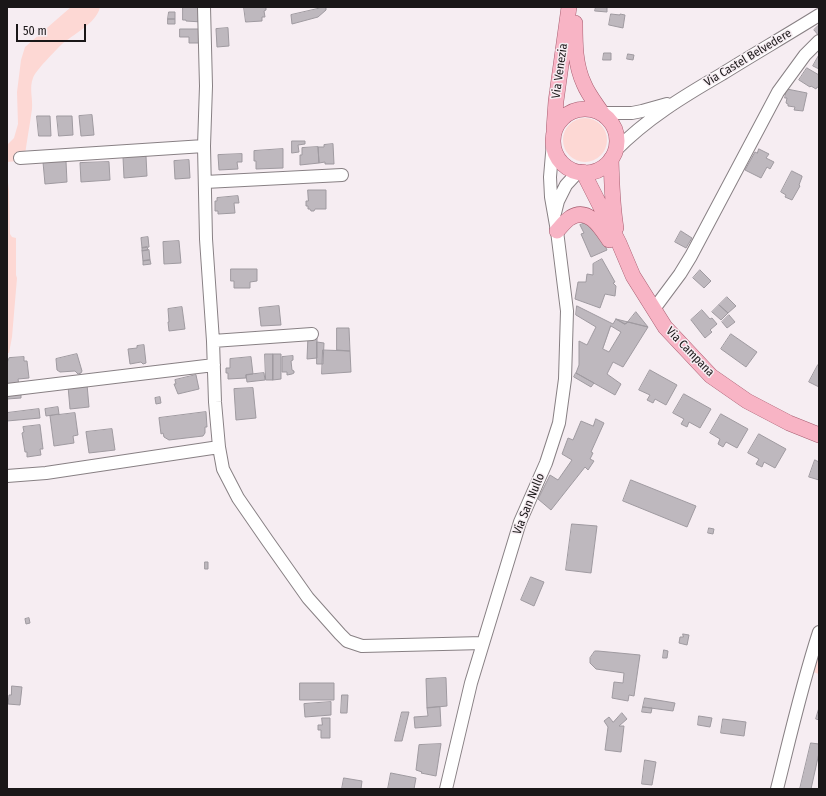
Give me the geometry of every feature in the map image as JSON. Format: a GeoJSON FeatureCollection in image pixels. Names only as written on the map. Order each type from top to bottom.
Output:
{"type":"FeatureCollection","features":[{"type":"Feature","properties":{"kind":"main road","name":"Via Venezia"},"geometry":{"type":"LineString","coordinates":[[553,138],[556,102],[569,7]]}},
{"type":"Feature","properties":{"kind":"main road","name":"Via Venezia"},"geometry":{"type":"LineString","coordinates":[[574,7],[574,47],[577,65],[584,85],[602,113]]}},
{"type":"Feature","properties":{"kind":"main road"},"geometry":{"type":"LineString","coordinates":[[602,113],[585,108],[576,109],[568,113],[556,126],[553,138],[554,150],[563,164],[570,169],[588,173],[605,166],[613,155]]}},
{"type":"Feature","properties":{"kind":"main road","name":"Via Campana"},"geometry":{"type":"LineString","coordinates":[[602,113],[610,120],[616,130],[617,140],[613,155],[611,191],[613,212],[619,243]]}},
{"type":"Feature","properties":{"kind":"main road","name":"Via Campana"},"geometry":{"type":"LineString","coordinates":[[581,172],[619,243],[633,276],[665,326],[711,376],[747,401],[789,423],[819,435]]}},
{"type":"Feature","properties":{"kind":"main road"},"geometry":{"type":"LineString","coordinates":[[557,231],[570,218],[576,215],[583,214],[595,221],[633,276]]}},
{"type":"Feature","properties":{"kind":"street"},"geometry":{"type":"LineString","coordinates":[[204,7],[206,86],[204,146],[206,239],[213,341],[215,402],[219,446],[223,469],[242,504],[308,598],[347,641],[362,646],[484,643]]}},
{"type":"Feature","properties":{"kind":"street","name":"Via Castel Belvedere"},"geometry":{"type":"LineString","coordinates":[[677,100],[819,15]]}},
{"type":"Feature","properties":{"kind":"street"},"geometry":{"type":"LineString","coordinates":[[654,309],[680,274],[691,256],[778,92],[805,55],[819,41]]}},
{"type":"Feature","properties":{"kind":"street"},"geometry":{"type":"LineString","coordinates":[[602,113],[632,113],[677,100]]}},
{"type":"Feature","properties":{"kind":"street"},"geometry":{"type":"LineString","coordinates":[[613,155],[629,137],[677,100]]}},
{"type":"Feature","properties":{"kind":"street","name":"Via San Nullo"},"geometry":{"type":"LineString","coordinates":[[446,789],[471,683],[520,522],[546,462],[559,423],[565,379],[567,311],[557,231],[551,197],[550,177],[553,138]]}},
{"type":"Feature","properties":{"kind":"street"},"geometry":{"type":"LineString","coordinates":[[20,158],[204,146]]}},
{"type":"Feature","properties":{"kind":"street","name":"Via San Nullo"},"geometry":{"type":"LineString","coordinates":[[554,214],[566,184],[581,172]]}},
{"type":"Feature","properties":{"kind":"street"},"geometry":{"type":"LineString","coordinates":[[205,182],[342,175]]}},
{"type":"Feature","properties":{"kind":"street"},"geometry":{"type":"LineString","coordinates":[[213,341],[312,334]]}},
{"type":"Feature","properties":{"kind":"street"},"geometry":{"type":"LineString","coordinates":[[7,390],[214,365]]}},
{"type":"Feature","properties":{"kind":"street"},"geometry":{"type":"LineString","coordinates":[[7,476],[46,473],[219,446]]}},
{"type":"Feature","properties":{"kind":"street"},"geometry":{"type":"LineString","coordinates":[[777,789],[793,724],[819,632]]}},
{"type":"Feature","properties":{"kind":"shaded area"},"geometry":{"type":"Polygon","coordinates":[[[71,7],[100,7],[94,18],[84,28],[61,45],[37,71],[31,86],[32,109],[25,155],[17,161],[7,162],[7,145],[14,138],[18,124],[17,92],[21,60],[25,47],[71,7]]]}},
{"type":"Feature","properties":{"kind":"shaded area"},"geometry":{"type":"Polygon","coordinates":[[[581,118],[589,118],[594,119],[601,124],[606,131],[606,149],[601,156],[594,161],[581,162],[573,159],[566,152],[563,144],[563,136],[566,128],[573,121],[581,118]]]}},
{"type":"Feature","properties":{"kind":"shaded area"},"geometry":{"type":"Polygon","coordinates":[[[7,174],[10,234],[12,237],[16,238],[17,278],[12,337],[9,353],[7,353],[7,174]]]}},
{"type":"Feature","properties":{"kind":"shaded area"},"geometry":{"type":"Polygon","coordinates":[[[819,647],[819,674],[813,672],[819,647]]]}},
{"type":"Feature","properties":{"kind":"building"},"geometry":{"type":"Polygon","coordinates":[[[183,7],[202,7],[202,22],[183,20],[183,7]]]}},
{"type":"Feature","properties":{"kind":"building"},"geometry":{"type":"Polygon","coordinates":[[[244,7],[266,7],[266,10],[264,11],[265,17],[262,17],[262,21],[246,22],[244,7]]]}},
{"type":"Feature","properties":{"kind":"building"},"geometry":{"type":"Polygon","coordinates":[[[326,7],[326,10],[318,17],[292,24],[291,15],[326,7]]]}},
{"type":"Feature","properties":{"kind":"building"},"geometry":{"type":"Polygon","coordinates":[[[596,7],[607,7],[607,12],[595,11],[596,7]]]}},
{"type":"Feature","properties":{"kind":"building"},"geometry":{"type":"Polygon","coordinates":[[[169,12],[175,12],[175,19],[168,19],[169,12]]]}},
{"type":"Feature","properties":{"kind":"building"},"geometry":{"type":"Polygon","coordinates":[[[611,14],[625,15],[623,28],[609,25],[611,14]]]}},
{"type":"Feature","properties":{"kind":"building"},"geometry":{"type":"Polygon","coordinates":[[[168,19],[175,19],[175,24],[168,24],[168,19]]]}},
{"type":"Feature","properties":{"kind":"building"},"geometry":{"type":"Polygon","coordinates":[[[819,25],[819,36],[814,30],[819,25]]]}},
{"type":"Feature","properties":{"kind":"building"},"geometry":{"type":"Polygon","coordinates":[[[228,28],[229,46],[217,47],[216,29],[228,28]]]}},
{"type":"Feature","properties":{"kind":"building"},"geometry":{"type":"Polygon","coordinates":[[[180,29],[202,29],[202,43],[189,43],[189,37],[180,37],[180,29]]]}},
{"type":"Feature","properties":{"kind":"building"},"geometry":{"type":"Polygon","coordinates":[[[604,53],[611,53],[611,60],[603,60],[604,53]]]}},
{"type":"Feature","properties":{"kind":"building"},"geometry":{"type":"Polygon","coordinates":[[[628,54],[634,55],[633,60],[627,59],[628,54]]]}},
{"type":"Feature","properties":{"kind":"building"},"geometry":{"type":"Polygon","coordinates":[[[819,55],[819,69],[813,66],[819,55]]]}},
{"type":"Feature","properties":{"kind":"building"},"geometry":{"type":"Polygon","coordinates":[[[807,68],[819,75],[819,88],[817,87],[816,89],[811,86],[810,87],[799,80],[807,68]]]}},
{"type":"Feature","properties":{"kind":"building"},"geometry":{"type":"Polygon","coordinates":[[[787,89],[807,93],[803,111],[794,110],[795,107],[788,106],[786,103],[787,98],[785,98],[787,89]]]}},
{"type":"Feature","properties":{"kind":"building"},"geometry":{"type":"Polygon","coordinates":[[[92,115],[94,135],[81,136],[79,116],[92,115]]]}},
{"type":"Feature","properties":{"kind":"building"},"geometry":{"type":"Polygon","coordinates":[[[37,116],[50,116],[51,136],[39,136],[37,116]]]}},
{"type":"Feature","properties":{"kind":"building"},"geometry":{"type":"Polygon","coordinates":[[[57,116],[72,116],[73,135],[59,136],[57,116]]]}},
{"type":"Feature","properties":{"kind":"building"},"geometry":{"type":"Polygon","coordinates":[[[292,141],[305,141],[305,144],[298,145],[299,152],[292,153],[292,141]]]}},
{"type":"Feature","properties":{"kind":"building"},"geometry":{"type":"Polygon","coordinates":[[[333,144],[334,164],[325,164],[325,162],[319,163],[318,147],[333,144]]]}},
{"type":"Feature","properties":{"kind":"building"},"geometry":{"type":"Polygon","coordinates":[[[318,147],[319,163],[300,165],[302,148],[318,147]]]}},
{"type":"Feature","properties":{"kind":"building"},"geometry":{"type":"Polygon","coordinates":[[[283,149],[283,168],[256,169],[254,151],[283,149]]]}},
{"type":"Feature","properties":{"kind":"building"},"geometry":{"type":"Polygon","coordinates":[[[759,149],[769,154],[766,158],[774,162],[770,169],[767,167],[761,178],[745,170],[755,152],[757,153],[759,149]]]}},
{"type":"Feature","properties":{"kind":"building"},"geometry":{"type":"Polygon","coordinates":[[[242,154],[242,162],[237,162],[238,169],[219,170],[218,155],[242,154]]]}},
{"type":"Feature","properties":{"kind":"building"},"geometry":{"type":"Polygon","coordinates":[[[146,156],[147,176],[124,178],[123,157],[146,156]]]}},
{"type":"Feature","properties":{"kind":"building"},"geometry":{"type":"Polygon","coordinates":[[[189,160],[190,178],[175,179],[174,161],[189,160]]]}},
{"type":"Feature","properties":{"kind":"building"},"geometry":{"type":"Polygon","coordinates":[[[66,161],[67,182],[45,184],[43,162],[66,161]]]}},
{"type":"Feature","properties":{"kind":"building"},"geometry":{"type":"Polygon","coordinates":[[[109,162],[110,180],[81,182],[80,163],[109,162]]]}},
{"type":"Feature","properties":{"kind":"building"},"geometry":{"type":"Polygon","coordinates":[[[792,171],[802,177],[800,186],[792,200],[785,197],[786,195],[781,192],[792,171]]]}},
{"type":"Feature","properties":{"kind":"building"},"geometry":{"type":"Polygon","coordinates":[[[308,190],[326,190],[326,209],[315,209],[314,211],[311,211],[308,209],[308,206],[306,206],[306,201],[308,201],[308,190]]]}},
{"type":"Feature","properties":{"kind":"building"},"geometry":{"type":"Polygon","coordinates":[[[238,196],[239,203],[234,203],[235,213],[218,214],[218,211],[215,211],[215,201],[217,201],[217,198],[238,196]]]}},
{"type":"Feature","properties":{"kind":"building"},"geometry":{"type":"Polygon","coordinates":[[[591,221],[597,228],[607,250],[591,257],[581,234],[584,233],[580,225],[591,221]]]}},
{"type":"Feature","properties":{"kind":"building"},"geometry":{"type":"Polygon","coordinates":[[[681,231],[692,238],[686,248],[675,242],[681,231]]]}},
{"type":"Feature","properties":{"kind":"building"},"geometry":{"type":"Polygon","coordinates":[[[148,237],[149,247],[142,248],[141,238],[148,237]]]}},
{"type":"Feature","properties":{"kind":"building"},"geometry":{"type":"Polygon","coordinates":[[[179,241],[181,263],[164,264],[163,242],[179,241]]]}},
{"type":"Feature","properties":{"kind":"building"},"geometry":{"type":"Polygon","coordinates":[[[147,247],[148,250],[142,251],[142,248],[147,247]]]}},
{"type":"Feature","properties":{"kind":"building"},"geometry":{"type":"Polygon","coordinates":[[[149,250],[150,260],[143,261],[142,251],[149,250]]]}},
{"type":"Feature","properties":{"kind":"building"},"geometry":{"type":"Polygon","coordinates":[[[602,259],[615,282],[613,283],[616,286],[615,296],[605,294],[600,308],[575,299],[578,282],[586,282],[587,274],[593,275],[593,264],[602,259]]]}},
{"type":"Feature","properties":{"kind":"building"},"geometry":{"type":"Polygon","coordinates":[[[150,260],[151,264],[143,265],[143,261],[150,260]]]}},
{"type":"Feature","properties":{"kind":"building"},"geometry":{"type":"Polygon","coordinates":[[[231,269],[257,269],[257,281],[250,282],[250,288],[234,288],[234,281],[231,281],[231,269]]]}},
{"type":"Feature","properties":{"kind":"building"},"geometry":{"type":"Polygon","coordinates":[[[700,270],[711,281],[704,288],[693,278],[700,270]]]}},
{"type":"Feature","properties":{"kind":"building"},"geometry":{"type":"Polygon","coordinates":[[[727,297],[736,306],[728,313],[719,305],[727,297]]]}},
{"type":"Feature","properties":{"kind":"building"},"geometry":{"type":"Polygon","coordinates":[[[719,305],[728,313],[721,320],[712,312],[719,305]]]}},
{"type":"Feature","properties":{"kind":"building"},"geometry":{"type":"Polygon","coordinates":[[[279,306],[281,325],[261,326],[259,308],[279,306]]]}},
{"type":"Feature","properties":{"kind":"building"},"geometry":{"type":"Polygon","coordinates":[[[577,306],[613,324],[616,319],[625,324],[628,322],[648,327],[623,367],[613,362],[607,374],[621,384],[615,395],[576,373],[579,365],[579,341],[587,345],[596,327],[576,315],[577,306]],[[611,326],[603,349],[609,352],[621,332],[611,326]]]}},
{"type":"Feature","properties":{"kind":"building"},"geometry":{"type":"Polygon","coordinates":[[[182,307],[185,329],[169,331],[168,309],[182,307]]]}},
{"type":"Feature","properties":{"kind":"building"},"geometry":{"type":"Polygon","coordinates":[[[702,310],[717,324],[710,330],[712,332],[705,338],[691,320],[702,310]]]}},
{"type":"Feature","properties":{"kind":"building"},"geometry":{"type":"Polygon","coordinates":[[[636,312],[648,327],[628,322],[636,312]]]}},
{"type":"Feature","properties":{"kind":"building"},"geometry":{"type":"Polygon","coordinates":[[[729,315],[735,322],[727,328],[722,322],[729,315]]]}},
{"type":"Feature","properties":{"kind":"building"},"geometry":{"type":"Polygon","coordinates":[[[616,319],[628,322],[625,324],[616,319]]]}},
{"type":"Feature","properties":{"kind":"building"},"geometry":{"type":"Polygon","coordinates":[[[337,328],[349,328],[350,351],[337,350],[337,328]]]}},
{"type":"Feature","properties":{"kind":"building"},"geometry":{"type":"Polygon","coordinates":[[[731,334],[757,352],[746,367],[721,349],[731,334]]]}},
{"type":"Feature","properties":{"kind":"building"},"geometry":{"type":"Polygon","coordinates":[[[317,335],[317,358],[307,359],[308,336],[317,335]]]}},
{"type":"Feature","properties":{"kind":"building"},"geometry":{"type":"Polygon","coordinates":[[[317,342],[324,343],[323,364],[317,364],[317,342]]]}},
{"type":"Feature","properties":{"kind":"building"},"geometry":{"type":"Polygon","coordinates":[[[144,345],[146,363],[143,364],[141,362],[130,364],[128,349],[137,348],[137,346],[144,345]]]}},
{"type":"Feature","properties":{"kind":"building"},"geometry":{"type":"Polygon","coordinates":[[[323,350],[350,351],[351,372],[322,374],[323,350]]]}},
{"type":"Feature","properties":{"kind":"building"},"geometry":{"type":"Polygon","coordinates":[[[77,354],[82,371],[81,373],[78,374],[75,371],[60,372],[57,370],[56,359],[77,354]]]}},
{"type":"Feature","properties":{"kind":"building"},"geometry":{"type":"Polygon","coordinates":[[[265,354],[273,354],[273,380],[266,380],[265,354]]]}},
{"type":"Feature","properties":{"kind":"building"},"geometry":{"type":"Polygon","coordinates":[[[273,354],[281,354],[281,379],[273,380],[273,354]]]}},
{"type":"Feature","properties":{"kind":"building"},"geometry":{"type":"Polygon","coordinates":[[[293,356],[293,360],[291,361],[292,370],[294,373],[287,375],[287,372],[282,372],[282,357],[293,356]]]}},
{"type":"Feature","properties":{"kind":"building"},"geometry":{"type":"Polygon","coordinates":[[[24,357],[24,361],[27,361],[29,378],[18,379],[19,385],[7,387],[7,363],[9,358],[24,357]]]}},
{"type":"Feature","properties":{"kind":"building"},"geometry":{"type":"Polygon","coordinates":[[[251,357],[253,374],[246,375],[246,378],[228,379],[226,368],[230,368],[230,359],[251,357]]]}},
{"type":"Feature","properties":{"kind":"building"},"geometry":{"type":"Polygon","coordinates":[[[818,365],[819,366],[819,387],[809,382],[818,365]]]}},
{"type":"Feature","properties":{"kind":"building"},"geometry":{"type":"Polygon","coordinates":[[[650,370],[677,385],[666,405],[655,399],[653,403],[647,400],[650,395],[639,390],[650,370]]]}},
{"type":"Feature","properties":{"kind":"building"},"geometry":{"type":"Polygon","coordinates":[[[264,373],[265,380],[247,382],[246,375],[264,373]]]}},
{"type":"Feature","properties":{"kind":"building"},"geometry":{"type":"Polygon","coordinates":[[[576,373],[594,383],[591,387],[574,377],[576,373]]]}},
{"type":"Feature","properties":{"kind":"building"},"geometry":{"type":"Polygon","coordinates":[[[196,375],[199,389],[178,394],[174,384],[176,384],[175,380],[196,375]]]}},
{"type":"Feature","properties":{"kind":"building"},"geometry":{"type":"Polygon","coordinates":[[[87,384],[89,407],[70,409],[68,386],[87,384]]]}},
{"type":"Feature","properties":{"kind":"building"},"geometry":{"type":"Polygon","coordinates":[[[253,388],[256,418],[236,420],[234,389],[253,388]]]}},
{"type":"Feature","properties":{"kind":"building"},"geometry":{"type":"Polygon","coordinates":[[[21,391],[21,398],[7,399],[7,393],[21,391]]]}},
{"type":"Feature","properties":{"kind":"building"},"geometry":{"type":"Polygon","coordinates":[[[684,394],[711,409],[700,428],[689,422],[687,427],[681,424],[684,419],[673,413],[684,394]]]}},
{"type":"Feature","properties":{"kind":"building"},"geometry":{"type":"Polygon","coordinates":[[[160,397],[161,403],[156,404],[155,398],[160,397]]]}},
{"type":"Feature","properties":{"kind":"building"},"geometry":{"type":"Polygon","coordinates":[[[58,407],[59,414],[46,416],[45,409],[58,407]]]}},
{"type":"Feature","properties":{"kind":"building"},"geometry":{"type":"Polygon","coordinates":[[[39,409],[40,418],[7,421],[7,413],[39,409]]]}},
{"type":"Feature","properties":{"kind":"building"},"geometry":{"type":"Polygon","coordinates":[[[206,412],[207,427],[205,427],[205,433],[203,436],[169,440],[164,437],[163,433],[161,434],[159,418],[206,412]]]}},
{"type":"Feature","properties":{"kind":"building"},"geometry":{"type":"Polygon","coordinates":[[[75,413],[78,435],[73,436],[74,443],[54,446],[50,416],[75,413]]]}},
{"type":"Feature","properties":{"kind":"building"},"geometry":{"type":"Polygon","coordinates":[[[721,414],[748,429],[737,448],[726,442],[723,447],[718,444],[720,439],[710,433],[721,414]]]}},
{"type":"Feature","properties":{"kind":"building"},"geometry":{"type":"Polygon","coordinates":[[[596,419],[604,423],[591,452],[593,453],[590,459],[594,461],[588,470],[585,467],[551,510],[538,499],[550,475],[558,480],[572,460],[562,454],[568,438],[573,440],[581,421],[593,426],[596,419]]]}},
{"type":"Feature","properties":{"kind":"building"},"geometry":{"type":"Polygon","coordinates":[[[40,425],[43,449],[40,449],[41,455],[27,457],[22,433],[24,432],[23,427],[40,425]]]}},
{"type":"Feature","properties":{"kind":"building"},"geometry":{"type":"Polygon","coordinates":[[[112,429],[115,450],[89,453],[86,432],[112,429]]]}},
{"type":"Feature","properties":{"kind":"building"},"geometry":{"type":"Polygon","coordinates":[[[759,434],[786,449],[775,468],[764,462],[762,467],[756,464],[759,459],[748,453],[759,434]]]}},
{"type":"Feature","properties":{"kind":"building"},"geometry":{"type":"Polygon","coordinates":[[[815,460],[819,462],[819,480],[809,477],[815,460]]]}},
{"type":"Feature","properties":{"kind":"building"},"geometry":{"type":"Polygon","coordinates":[[[631,480],[696,506],[687,527],[623,501],[631,480]]]}},
{"type":"Feature","properties":{"kind":"building"},"geometry":{"type":"Polygon","coordinates":[[[572,524],[597,526],[591,573],[566,570],[572,524]]]}},
{"type":"Feature","properties":{"kind":"building"},"geometry":{"type":"Polygon","coordinates":[[[709,528],[714,529],[713,534],[708,533],[709,528]]]}},
{"type":"Feature","properties":{"kind":"building"},"geometry":{"type":"Polygon","coordinates":[[[205,562],[208,562],[208,569],[205,569],[205,562]]]}},
{"type":"Feature","properties":{"kind":"building"},"geometry":{"type":"Polygon","coordinates":[[[531,577],[544,582],[534,606],[521,600],[531,577]]]}},
{"type":"Feature","properties":{"kind":"building"},"geometry":{"type":"Polygon","coordinates":[[[29,618],[30,623],[26,624],[25,619],[29,618]]]}},
{"type":"Feature","properties":{"kind":"building"},"geometry":{"type":"Polygon","coordinates":[[[683,634],[689,635],[687,645],[679,643],[680,637],[683,637],[683,634]]]}},
{"type":"Feature","properties":{"kind":"building"},"geometry":{"type":"Polygon","coordinates":[[[664,650],[668,651],[667,658],[663,658],[664,650]]]}},
{"type":"Feature","properties":{"kind":"building"},"geometry":{"type":"Polygon","coordinates":[[[595,651],[640,655],[634,696],[629,695],[628,701],[612,698],[614,682],[623,683],[624,673],[596,669],[590,663],[590,658],[595,651]]]}},
{"type":"Feature","properties":{"kind":"building"},"geometry":{"type":"Polygon","coordinates":[[[446,678],[447,706],[427,708],[426,679],[446,678]]]}},
{"type":"Feature","properties":{"kind":"building"},"geometry":{"type":"Polygon","coordinates":[[[300,683],[334,683],[334,700],[300,700],[300,683]]]}},
{"type":"Feature","properties":{"kind":"building"},"geometry":{"type":"Polygon","coordinates":[[[12,686],[22,687],[20,705],[8,704],[12,686]]]}},
{"type":"Feature","properties":{"kind":"building"},"geometry":{"type":"Polygon","coordinates":[[[342,695],[348,695],[347,713],[341,713],[342,695]]]}},
{"type":"Feature","properties":{"kind":"building"},"geometry":{"type":"Polygon","coordinates":[[[645,698],[675,703],[673,711],[643,707],[645,698]]]}},
{"type":"Feature","properties":{"kind":"building"},"geometry":{"type":"Polygon","coordinates":[[[331,702],[331,715],[305,717],[304,704],[331,702]]]}},
{"type":"Feature","properties":{"kind":"building"},"geometry":{"type":"Polygon","coordinates":[[[440,707],[441,726],[415,728],[414,717],[428,716],[427,708],[440,707]]]}},
{"type":"Feature","properties":{"kind":"building"},"geometry":{"type":"Polygon","coordinates":[[[643,707],[652,708],[651,713],[642,712],[643,707]]]}},
{"type":"Feature","properties":{"kind":"building"},"geometry":{"type":"Polygon","coordinates":[[[819,708],[819,720],[816,719],[819,708]]]}},
{"type":"Feature","properties":{"kind":"building"},"geometry":{"type":"Polygon","coordinates":[[[402,712],[409,712],[402,741],[395,741],[402,712]]]}},
{"type":"Feature","properties":{"kind":"building"},"geometry":{"type":"Polygon","coordinates":[[[622,713],[627,719],[619,726],[624,726],[621,752],[605,750],[608,727],[604,721],[609,717],[613,722],[622,713]]]}},
{"type":"Feature","properties":{"kind":"building"},"geometry":{"type":"Polygon","coordinates":[[[699,716],[712,718],[710,727],[698,725],[699,716]]]}},
{"type":"Feature","properties":{"kind":"building"},"geometry":{"type":"Polygon","coordinates":[[[322,718],[330,718],[330,738],[321,738],[321,730],[318,730],[318,725],[322,725],[322,718]]]}},
{"type":"Feature","properties":{"kind":"building"},"geometry":{"type":"Polygon","coordinates":[[[723,719],[746,722],[744,736],[721,733],[723,719]]]}},
{"type":"Feature","properties":{"kind":"building"},"geometry":{"type":"Polygon","coordinates":[[[811,743],[819,744],[819,753],[811,789],[800,789],[811,743]]]}},
{"type":"Feature","properties":{"kind":"building"},"geometry":{"type":"Polygon","coordinates":[[[441,744],[436,776],[421,773],[422,772],[416,770],[419,745],[441,744]]]}},
{"type":"Feature","properties":{"kind":"building"},"geometry":{"type":"Polygon","coordinates":[[[645,760],[656,762],[652,785],[642,784],[645,760]]]}},
{"type":"Feature","properties":{"kind":"building"},"geometry":{"type":"Polygon","coordinates":[[[391,773],[416,778],[414,789],[388,789],[391,773]]]}},
{"type":"Feature","properties":{"kind":"building"},"geometry":{"type":"Polygon","coordinates":[[[344,778],[362,781],[361,789],[342,789],[344,778]]]}}]}
